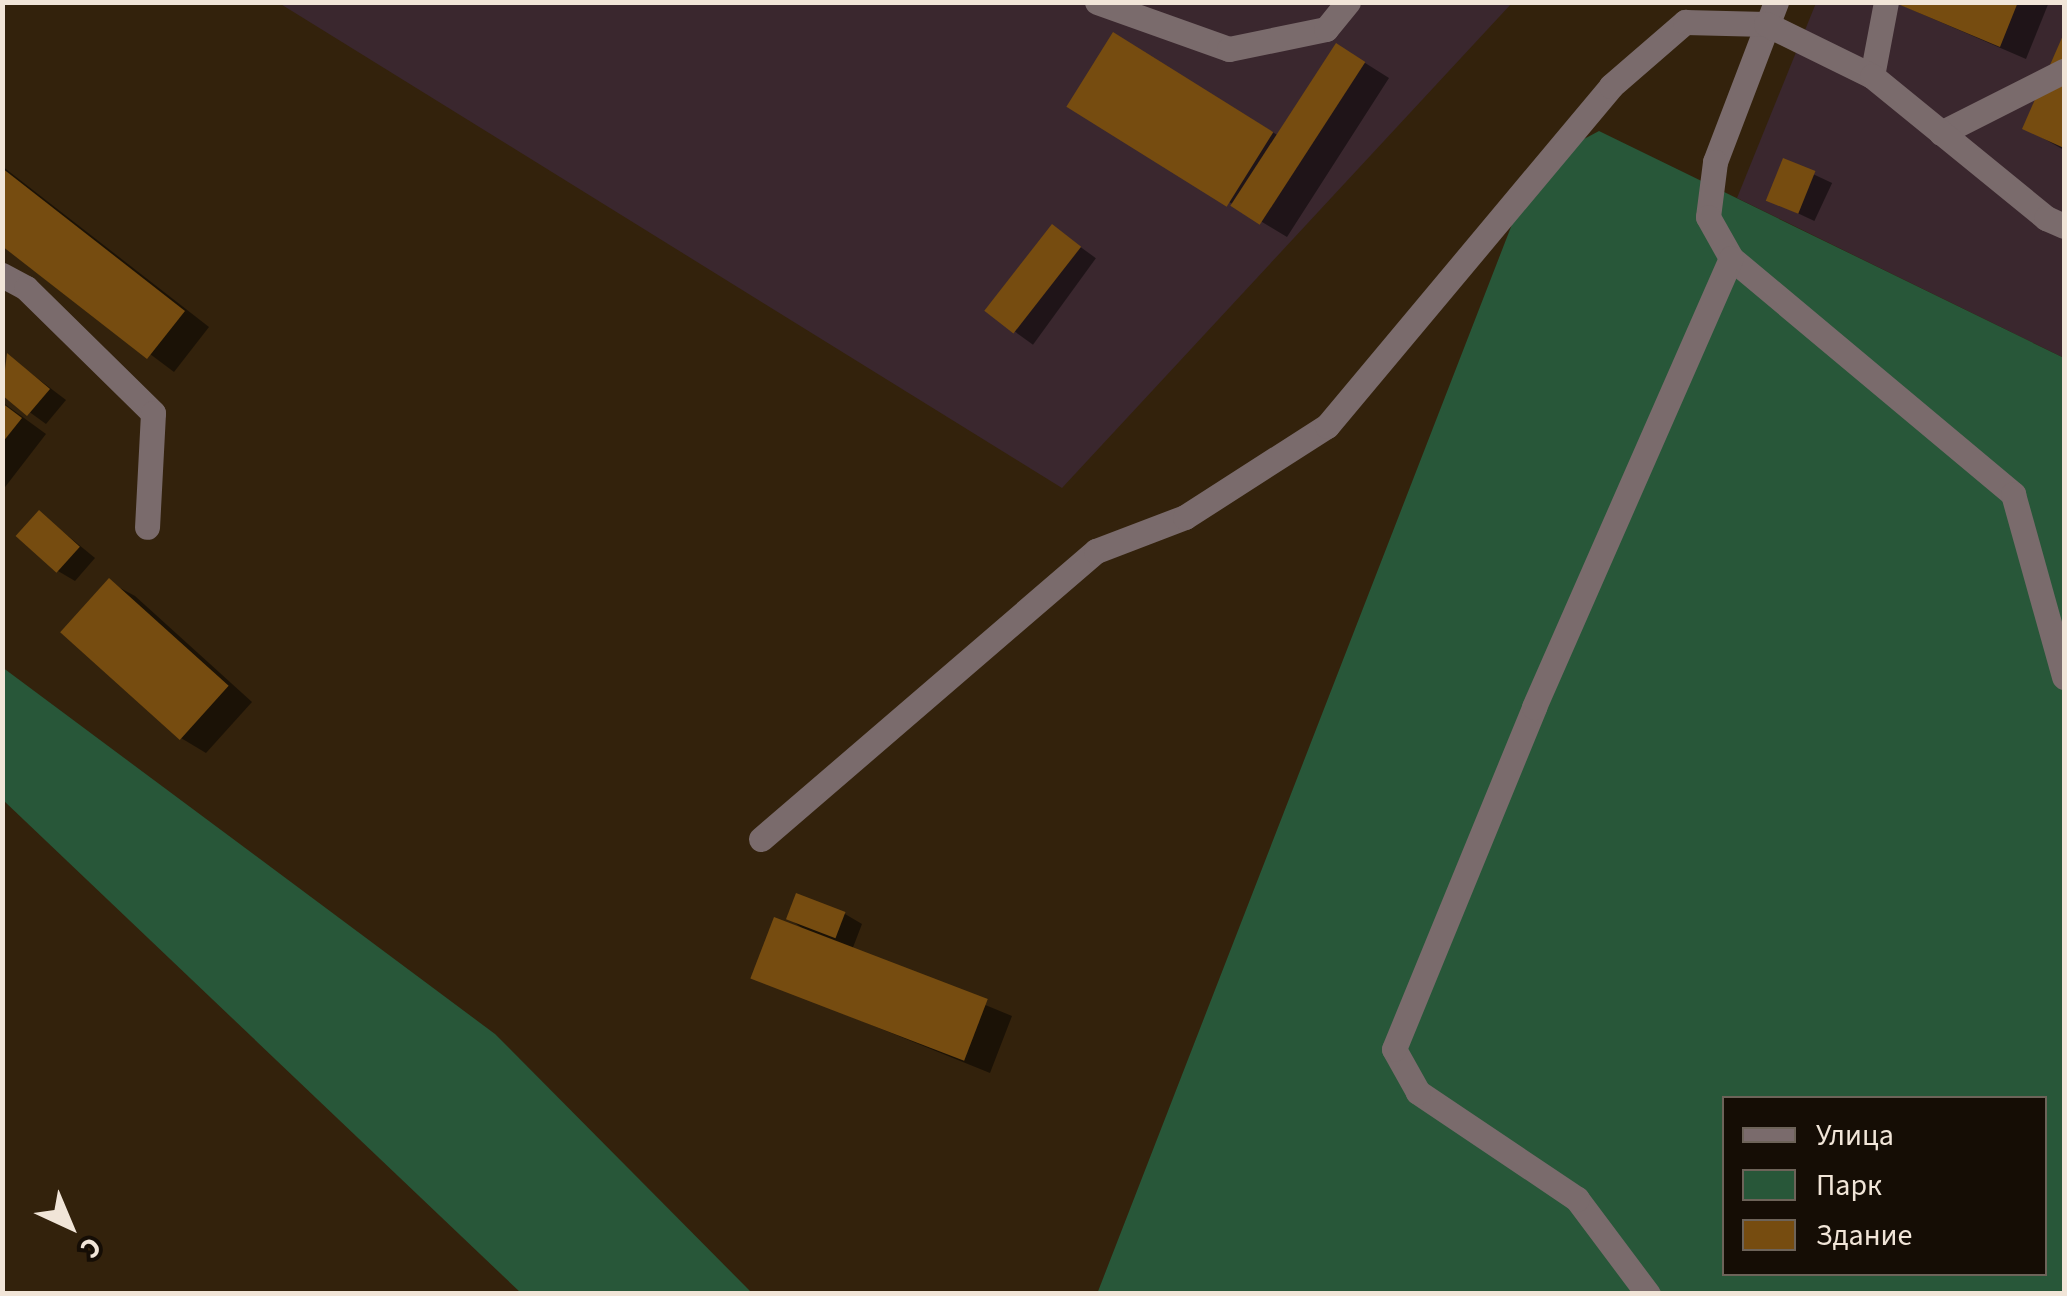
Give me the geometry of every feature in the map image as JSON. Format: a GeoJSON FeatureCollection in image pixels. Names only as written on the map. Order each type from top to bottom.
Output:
{"type":"FeatureCollection","features":[{"type":"Feature","properties":{"kind":"lane"},"geometry":{"type":"LineString","coordinates":[[1097,2],[1229,49],[1326,29],[1348,2]]}},
{"type":"Feature","properties":{"kind":"lane"},"geometry":{"type":"LineString","coordinates":[[1872,76],[1886,2]]}},
{"type":"Feature","properties":{"kind":"lane"},"geometry":{"type":"LineString","coordinates":[[1771,13],[1715,162],[1708,217],[1731,258],[2014,494],[2064,677]]}},
{"type":"Feature","properties":{"kind":"lane"},"geometry":{"type":"LineString","coordinates":[[761,840],[1096,552],[1185,517],[1327,426],[1611,86],[1684,22],[1771,13],[1872,76],[2055,222],[2064,245]]}},
{"type":"Feature","properties":{"kind":"lane"},"geometry":{"type":"LineString","coordinates":[[1941,132],[2064,70]]}},
{"type":"Feature","properties":{"kind":"lane"},"geometry":{"type":"LineString","coordinates":[[1648,1294],[1577,1199],[1418,1092],[1394,1048],[1534,707],[1731,258]]}},
{"type":"Feature","properties":{"kind":"lane"},"geometry":{"type":"LineString","coordinates":[[2,275],[26,288],[152,413],[147,527]]}},
{"type":"Feature","properties":{"kind":"shaded area"},"geometry":{"type":"Polygon","coordinates":[[[279,3],[1512,3],[1062,488],[279,3]]]}},
{"type":"Feature","properties":{"kind":"shaded area"},"geometry":{"type":"Polygon","coordinates":[[[1816,3],[2064,3],[2064,358],[1737,198],[1816,3]]]}},
{"type":"Feature","properties":{"kind":"green space"},"geometry":{"type":"Polygon","coordinates":[[[1599,131],[2064,358],[2064,1293],[1097,1294],[1535,165],[1599,131]]]}},
{"type":"Feature","properties":{"kind":"green space"},"geometry":{"type":"Polygon","coordinates":[[[2,667],[495,1034],[752,1293],[521,1293],[3,800],[2,667]]]}},
{"type":"Feature","properties":{"kind":"building"},"geometry":{"type":"Polygon","coordinates":[[[1893,2],[2018,2],[2000,47],[1893,2]]]}},
{"type":"Feature","properties":{"kind":"building"},"geometry":{"type":"Polygon","coordinates":[[[1113,32],[1273,132],[1227,207],[1066,107],[1113,32]]]}},
{"type":"Feature","properties":{"kind":"building"},"geometry":{"type":"Polygon","coordinates":[[[2064,33],[2064,148],[2022,129],[2064,33]]]}},
{"type":"Feature","properties":{"kind":"building"},"geometry":{"type":"Polygon","coordinates":[[[1336,43],[1365,62],[1260,225],[1230,206],[1336,43]]]}},
{"type":"Feature","properties":{"kind":"building"},"geometry":{"type":"Polygon","coordinates":[[[1783,158],[1815,171],[1798,214],[1766,201],[1783,158]]]}},
{"type":"Feature","properties":{"kind":"building"},"geometry":{"type":"Polygon","coordinates":[[[2,168],[185,311],[147,359],[2,246],[2,168]]]}},
{"type":"Feature","properties":{"kind":"building"},"geometry":{"type":"Polygon","coordinates":[[[1052,224],[1081,247],[1013,333],[984,311],[1052,224]]]}},
{"type":"Feature","properties":{"kind":"building"},"geometry":{"type":"Polygon","coordinates":[[[7,353],[50,389],[27,416],[2,395],[7,353]]]}},
{"type":"Feature","properties":{"kind":"building"},"geometry":{"type":"Polygon","coordinates":[[[2,403],[22,418],[2,443],[2,403]]]}},
{"type":"Feature","properties":{"kind":"building"},"geometry":{"type":"Polygon","coordinates":[[[39,510],[80,547],[56,573],[16,536],[39,510]]]}},
{"type":"Feature","properties":{"kind":"building"},"geometry":{"type":"Polygon","coordinates":[[[109,578],[229,686],[180,740],[60,632],[109,578]]]}},
{"type":"Feature","properties":{"kind":"building"},"geometry":{"type":"Polygon","coordinates":[[[796,893],[845,912],[835,938],[786,919],[796,893]]]}},
{"type":"Feature","properties":{"kind":"building"},"geometry":{"type":"Polygon","coordinates":[[[774,917],[988,999],[964,1061],[750,979],[774,917]]]}}]}
